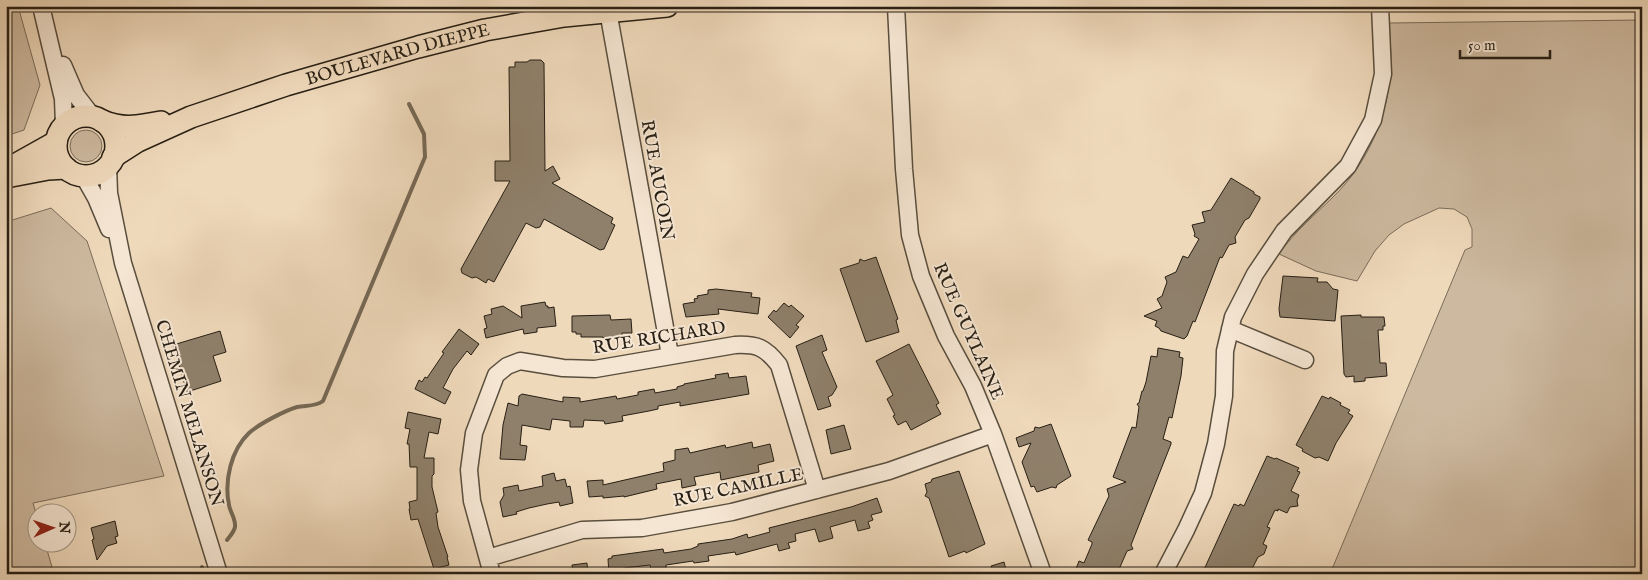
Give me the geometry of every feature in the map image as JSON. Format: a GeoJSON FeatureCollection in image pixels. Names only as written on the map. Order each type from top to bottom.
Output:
{"type":"FeatureCollection","features":[{"type":"Feature","properties":{"kind":"main road","name":"BOULEVARD DIEPPE"},"geometry":{"type":"LineString","coordinates":[[191,116],[286,85],[485,30],[564,16],[667,6]]}},
{"type":"Feature","properties":{"kind":"main road"},"geometry":{"type":"LineString","coordinates":[[6,170],[60,133],[78,117],[97,119],[114,126],[134,127],[191,116]]}},
{"type":"Feature","properties":{"kind":"main road"},"geometry":{"type":"LineString","coordinates":[[6,178],[48,169],[97,173],[138,141],[191,116]]}},
{"type":"Feature","properties":{"kind":"main road"},"geometry":{"type":"LineString","coordinates":[[97,119],[113,134],[115,146],[111,161]]}},
{"type":"Feature","properties":{"kind":"main road"},"geometry":{"type":"LineString","coordinates":[[60,133],[58,156],[74,172]]}},
{"type":"Feature","properties":{"kind":"street","name":"RUE GUYLAINE"},"geometry":{"type":"LineString","coordinates":[[896,6],[910,235],[921,276],[946,336],[973,386],[1043,574]]}},
{"type":"Feature","properties":{"kind":"street"},"geometry":{"type":"LineString","coordinates":[[1163,574],[1186,530],[1205,485],[1216,444],[1224,396],[1225,351],[1233,318],[1255,274],[1284,231],[1348,166],[1373,120],[1383,74],[1380,6]]}},
{"type":"Feature","properties":{"kind":"street","name":"RUE AUCOIN"},"geometry":{"type":"LineString","coordinates":[[608,11],[670,355]]}},
{"type":"Feature","properties":{"kind":"street"},"geometry":{"type":"LineString","coordinates":[[43,14],[76,95],[97,119]]}},
{"type":"Feature","properties":{"kind":"street"},"geometry":{"type":"LineString","coordinates":[[43,14],[63,99],[60,133]]}},
{"type":"Feature","properties":{"kind":"street"},"geometry":{"type":"LineString","coordinates":[[111,161],[109,193],[124,263]]}},
{"type":"Feature","properties":{"kind":"street"},"geometry":{"type":"LineString","coordinates":[[74,172],[96,198],[124,263]]}},
{"type":"Feature","properties":{"kind":"street","name":"CHEMIN MELANSON"},"geometry":{"type":"LineString","coordinates":[[124,263],[219,574]]}},
{"type":"Feature","properties":{"kind":"street"},"geometry":{"type":"LineString","coordinates":[[1230,329],[1305,360]]}},
{"type":"Feature","properties":{"kind":"street","name":"RUE RICHARD"},"geometry":{"type":"LineString","coordinates":[[490,566],[472,501],[469,470],[474,433],[496,375],[507,366],[520,361],[563,368],[595,370],[670,355],[735,345],[749,344],[762,348],[771,354],[779,364],[817,490]]}},
{"type":"Feature","properties":{"kind":"street","name":"RUE CAMILLE"},"geometry":{"type":"LineString","coordinates":[[490,566],[582,530],[642,528],[732,512],[889,471],[992,434]]}},
{"type":"Feature","properties":{"kind":"shaded area"},"geometry":{"type":"Polygon","coordinates":[[[6,6],[18,6],[40,85],[24,130],[6,136],[6,6]]]}},
{"type":"Feature","properties":{"kind":"shaded area"},"geometry":{"type":"Polygon","coordinates":[[[1642,20],[1642,574],[1330,574],[1465,250],[1472,247],[1472,229],[1467,217],[1454,209],[1439,208],[1404,224],[1389,235],[1375,251],[1357,281],[1316,271],[1279,254],[1298,231],[1346,183],[1367,152],[1375,136],[1386,101],[1389,83],[1391,49],[1389,23],[1642,20]]]}},
{"type":"Feature","properties":{"kind":"shaded area"},"geometry":{"type":"Polygon","coordinates":[[[86,130],[98,134],[102,146],[98,158],[86,162],[74,158],[70,146],[74,134],[86,130]]]}},
{"type":"Feature","properties":{"kind":"shaded area"},"geometry":{"type":"Polygon","coordinates":[[[51,208],[87,241],[164,476],[38,502],[28,502],[28,552],[48,552],[54,574],[6,574],[6,222],[51,208]]]}},
{"type":"Feature","properties":{"kind":"building"},"geometry":{"type":"Polygon","coordinates":[[[530,60],[541,60],[544,63],[545,171],[553,166],[560,179],[552,183],[613,218],[611,223],[615,225],[604,249],[600,250],[544,219],[540,227],[536,228],[526,223],[494,282],[488,279],[486,283],[476,277],[472,278],[462,273],[461,269],[510,181],[495,181],[495,161],[510,161],[509,67],[515,67],[515,62],[527,62],[530,60]]]}},
{"type":"Feature","properties":{"kind":"building"},"geometry":{"type":"Polygon","coordinates":[[[1231,178],[1254,192],[1260,199],[1235,237],[1236,243],[1229,245],[1222,258],[1220,257],[1195,322],[1193,321],[1187,336],[1184,339],[1161,331],[1155,326],[1157,321],[1144,316],[1162,308],[1157,299],[1162,296],[1167,282],[1165,277],[1176,272],[1183,256],[1188,258],[1199,239],[1194,236],[1192,225],[1205,222],[1202,212],[1211,210],[1231,178]]]}},
{"type":"Feature","properties":{"kind":"building"},"geometry":{"type":"Polygon","coordinates":[[[876,257],[898,319],[896,320],[899,332],[866,342],[840,269],[859,263],[860,259],[864,261],[876,257]]]}},
{"type":"Feature","properties":{"kind":"building"},"geometry":{"type":"Polygon","coordinates":[[[1283,276],[1318,278],[1317,282],[1327,282],[1333,289],[1338,290],[1335,321],[1280,317],[1279,309],[1283,276]]]}},
{"type":"Feature","properties":{"kind":"building"},"geometry":{"type":"Polygon","coordinates":[[[716,289],[752,293],[751,297],[760,298],[758,314],[718,309],[719,314],[686,317],[683,304],[695,302],[694,299],[698,298],[697,296],[708,294],[708,290],[716,289]]]}},
{"type":"Feature","properties":{"kind":"building"},"geometry":{"type":"Polygon","coordinates":[[[545,302],[548,308],[554,307],[556,326],[537,328],[537,332],[524,334],[523,329],[486,338],[484,329],[487,328],[484,316],[492,314],[491,309],[503,306],[522,318],[521,306],[545,302]]]}},
{"type":"Feature","properties":{"kind":"building"},"geometry":{"type":"Polygon","coordinates":[[[784,303],[789,307],[791,305],[804,316],[796,325],[799,327],[790,338],[768,317],[774,310],[776,312],[784,303]]]}},
{"type":"Feature","properties":{"kind":"building"},"geometry":{"type":"Polygon","coordinates":[[[610,315],[611,320],[631,319],[632,333],[622,333],[622,337],[603,338],[581,337],[581,334],[572,332],[572,316],[610,315]]]}},
{"type":"Feature","properties":{"kind":"building"},"geometry":{"type":"Polygon","coordinates":[[[1361,315],[1361,317],[1384,317],[1385,326],[1383,326],[1383,330],[1378,330],[1380,363],[1386,363],[1387,376],[1365,378],[1365,381],[1354,382],[1354,376],[1346,377],[1344,374],[1341,316],[1361,315]]]}},
{"type":"Feature","properties":{"kind":"building"},"geometry":{"type":"Polygon","coordinates":[[[459,329],[479,344],[471,355],[467,351],[453,369],[443,388],[451,392],[445,404],[415,389],[419,380],[422,382],[425,377],[427,378],[444,353],[442,352],[459,329]]]}},
{"type":"Feature","properties":{"kind":"building"},"geometry":{"type":"Polygon","coordinates":[[[220,331],[226,352],[213,356],[221,381],[187,392],[173,345],[220,331]]]}},
{"type":"Feature","properties":{"kind":"building"},"geometry":{"type":"Polygon","coordinates":[[[822,335],[827,350],[822,352],[837,387],[832,395],[828,397],[831,406],[818,410],[796,346],[822,335]]]}},
{"type":"Feature","properties":{"kind":"building"},"geometry":{"type":"Polygon","coordinates":[[[909,344],[939,403],[936,405],[941,414],[911,430],[906,421],[898,425],[893,416],[895,415],[887,399],[893,395],[876,361],[909,344]]]}},
{"type":"Feature","properties":{"kind":"building"},"geometry":{"type":"Polygon","coordinates":[[[1158,348],[1180,352],[1179,357],[1183,358],[1181,376],[1172,418],[1169,417],[1163,439],[1171,442],[1171,444],[1131,545],[1133,549],[1127,551],[1117,574],[1074,574],[1079,561],[1084,563],[1092,544],[1088,540],[1109,496],[1107,489],[1126,482],[1113,477],[1132,427],[1136,428],[1139,407],[1137,404],[1146,382],[1151,356],[1157,357],[1158,348]]]}},
{"type":"Feature","properties":{"kind":"building"},"geometry":{"type":"Polygon","coordinates":[[[728,373],[729,378],[746,376],[749,394],[680,406],[680,402],[658,406],[658,409],[622,416],[623,421],[605,424],[604,421],[584,420],[583,427],[570,427],[570,421],[552,419],[550,430],[522,425],[520,445],[527,446],[525,460],[500,459],[503,425],[508,403],[518,406],[519,396],[522,394],[563,402],[563,397],[580,398],[580,402],[616,396],[617,399],[638,395],[638,392],[654,389],[655,393],[677,389],[677,387],[684,384],[716,378],[715,375],[728,373]]]}},
{"type":"Feature","properties":{"kind":"building"},"geometry":{"type":"Polygon","coordinates":[[[1322,396],[1329,399],[1330,397],[1341,403],[1340,405],[1350,410],[1348,413],[1353,416],[1336,443],[1328,461],[1319,457],[1315,458],[1302,451],[1303,449],[1296,445],[1322,396]]]}},
{"type":"Feature","properties":{"kind":"building"},"geometry":{"type":"Polygon","coordinates":[[[408,412],[441,419],[438,434],[429,432],[424,458],[434,458],[432,487],[438,512],[436,513],[438,527],[449,565],[434,569],[418,519],[411,520],[409,509],[409,502],[417,500],[417,467],[410,467],[409,444],[407,444],[410,429],[405,428],[408,412]]]}},
{"type":"Feature","properties":{"kind":"building"},"geometry":{"type":"Polygon","coordinates":[[[1051,424],[1071,476],[1057,485],[1056,488],[1052,487],[1037,492],[1034,486],[1031,487],[1022,462],[1031,443],[1019,447],[1016,438],[1034,431],[1035,427],[1039,428],[1051,424]]]}},
{"type":"Feature","properties":{"kind":"building"},"geometry":{"type":"Polygon","coordinates":[[[844,425],[851,449],[831,454],[826,430],[844,425]]]}},
{"type":"Feature","properties":{"kind":"building"},"geometry":{"type":"Polygon","coordinates":[[[752,442],[753,448],[770,444],[774,461],[758,465],[759,472],[721,480],[720,472],[694,477],[696,485],[682,488],[681,479],[656,484],[657,489],[624,497],[589,497],[587,481],[603,480],[603,485],[664,471],[663,463],[675,460],[675,450],[688,448],[690,453],[725,445],[726,448],[752,442]]]}},
{"type":"Feature","properties":{"kind":"building"},"geometry":{"type":"Polygon","coordinates":[[[1267,456],[1299,468],[1297,471],[1300,472],[1291,491],[1299,495],[1298,506],[1290,507],[1287,513],[1278,509],[1278,511],[1275,510],[1267,527],[1270,528],[1263,544],[1267,546],[1264,554],[1258,557],[1250,573],[1242,570],[1241,574],[1202,574],[1234,504],[1244,506],[1267,456]]]}},
{"type":"Feature","properties":{"kind":"building"},"geometry":{"type":"Polygon","coordinates":[[[959,471],[985,544],[966,553],[965,551],[949,557],[929,498],[925,496],[927,492],[925,484],[931,482],[932,479],[959,471]]]}},
{"type":"Feature","properties":{"kind":"building"},"geometry":{"type":"Polygon","coordinates":[[[554,473],[556,481],[565,479],[567,487],[570,486],[573,503],[560,506],[559,502],[547,504],[503,517],[500,502],[504,495],[503,488],[518,485],[519,491],[543,486],[542,476],[554,473]]]}},
{"type":"Feature","properties":{"kind":"building"},"geometry":{"type":"Polygon","coordinates":[[[877,498],[882,512],[871,515],[873,520],[868,522],[870,528],[858,531],[855,520],[830,527],[833,538],[819,542],[815,529],[795,534],[796,541],[788,543],[790,548],[779,551],[777,544],[736,555],[735,552],[708,556],[709,561],[666,565],[666,574],[652,574],[650,565],[624,568],[625,573],[609,574],[608,559],[612,558],[612,556],[663,549],[664,553],[691,549],[698,546],[698,544],[732,539],[747,534],[748,538],[770,532],[769,528],[851,507],[877,498]]]}},
{"type":"Feature","properties":{"kind":"building"},"geometry":{"type":"Polygon","coordinates":[[[115,521],[118,536],[115,537],[117,543],[107,546],[97,560],[91,528],[115,521]]]}},
{"type":"Feature","properties":{"kind":"building"},"geometry":{"type":"Polygon","coordinates":[[[1004,562],[1007,574],[994,574],[991,566],[1004,562]]]}},
{"type":"Feature","properties":{"kind":"building"},"geometry":{"type":"Polygon","coordinates":[[[587,563],[588,574],[573,574],[572,565],[587,563]]]}},
{"type":"Feature","properties":{"kind":"waterway"},"geometry":{"type":"LineString","coordinates":[[227,540],[235,527],[235,521],[229,505],[227,486],[233,457],[243,440],[259,426],[285,411],[314,405],[323,401],[425,157],[424,134],[409,104]]}},
{"type":"Feature","properties":{"kind":"waterway"},"geometry":{"type":"LineString","coordinates":[[199,574],[202,567]]}}]}
